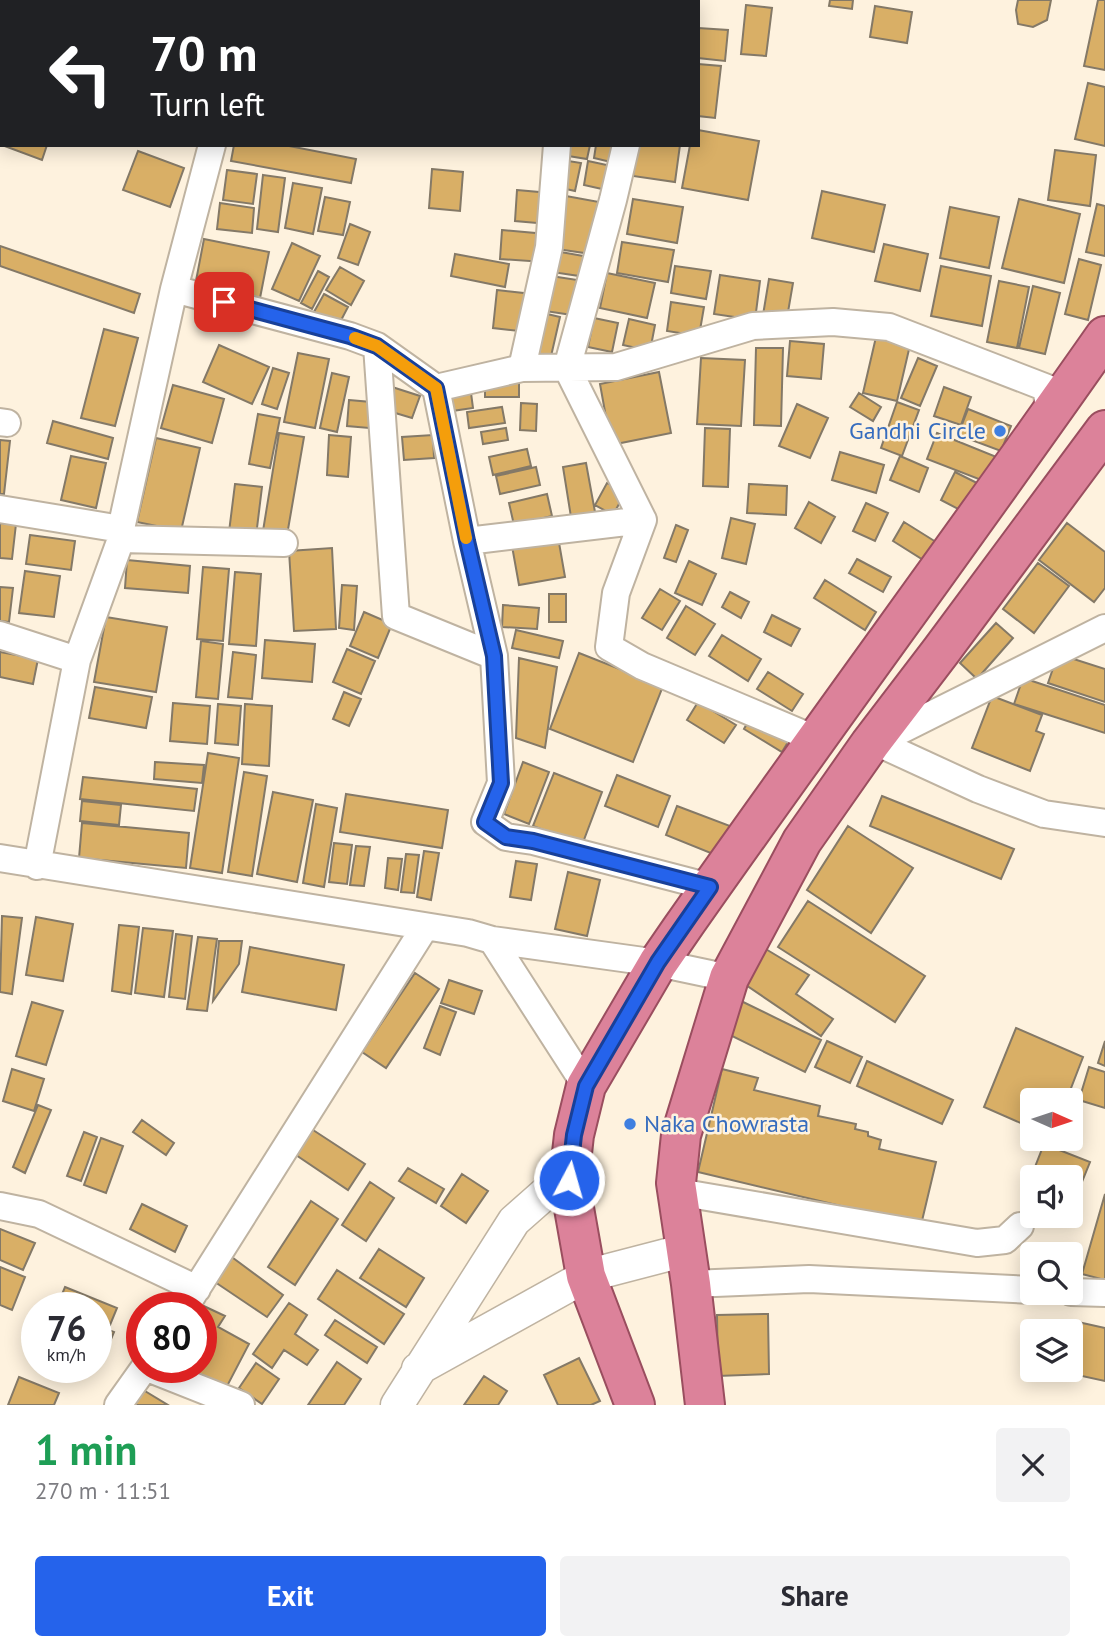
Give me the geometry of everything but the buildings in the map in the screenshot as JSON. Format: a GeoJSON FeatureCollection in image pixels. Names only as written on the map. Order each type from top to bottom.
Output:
{"type":"FeatureCollection","features":[{"type":"Feature","properties":{"kind":"highway"},"geometry":{"type":"LineString","coordinates":[[635,1405],[586,1276],[569,1180],[574,1135],[586,1086],[658,962],[1105,336]]}},
{"type":"Feature","properties":{"kind":"highway"},"geometry":{"type":"LineString","coordinates":[[705,1405],[676,1183],[681,1135],[729,978],[802,841],[1105,430]]}},
{"type":"Feature","properties":{"kind":"street"},"geometry":{"type":"LineString","coordinates":[[37,866],[76,660],[121,534],[174,289],[211,147]]}},
{"type":"Feature","properties":{"kind":"street"},"geometry":{"type":"LineString","coordinates":[[523,368],[549,247],[557,147]]}},
{"type":"Feature","properties":{"kind":"street"},"geometry":{"type":"LineString","coordinates":[[626,147],[567,368],[643,520],[616,593],[609,646],[642,666],[815,739]]}},
{"type":"Feature","properties":{"kind":"street"},"geometry":{"type":"LineString","coordinates":[[174,289],[350,336],[377,346],[436,388],[494,656],[501,783],[485,822],[506,837],[533,841],[710,887]]}},
{"type":"Feature","properties":{"kind":"street"},"geometry":{"type":"LineString","coordinates":[[436,388],[523,368],[616,367],[753,327],[833,322],[890,327],[1047,388],[1049,418]]}},
{"type":"Feature","properties":{"kind":"street"},"geometry":{"type":"LineString","coordinates":[[377,346],[396,616],[494,656]]}},
{"type":"Feature","properties":{"kind":"street"},"geometry":{"type":"LineString","coordinates":[[0,509],[121,534],[284,543]]}},
{"type":"Feature","properties":{"kind":"street"},"geometry":{"type":"LineString","coordinates":[[467,541],[643,520]]}},
{"type":"Feature","properties":{"kind":"street"},"geometry":{"type":"LineString","coordinates":[[874,743],[1105,628]]}},
{"type":"Feature","properties":{"kind":"street"},"geometry":{"type":"LineString","coordinates":[[0,635],[76,660]]}},
{"type":"Feature","properties":{"kind":"street"},"geometry":{"type":"LineString","coordinates":[[874,743],[978,789],[1044,814],[1105,822]]}},
{"type":"Feature","properties":{"kind":"street"},"geometry":{"type":"LineString","coordinates":[[0,858],[468,933],[492,940],[658,962],[729,978]]}},
{"type":"Feature","properties":{"kind":"street"},"geometry":{"type":"LineString","coordinates":[[195,1292],[425,927]]}},
{"type":"Feature","properties":{"kind":"street"},"geometry":{"type":"LineString","coordinates":[[492,940],[586,1086]]}},
{"type":"Feature","properties":{"kind":"street"},"geometry":{"type":"LineString","coordinates":[[397,1405],[514,1221],[548,1191],[569,1180]]}},
{"type":"Feature","properties":{"kind":"street"},"geometry":{"type":"LineString","coordinates":[[678,1192],[977,1243],[1005,1240],[1020,1226]]}},
{"type":"Feature","properties":{"kind":"street"},"geometry":{"type":"LineString","coordinates":[[0,1206],[39,1214],[180,1292]]}},
{"type":"Feature","properties":{"kind":"street"},"geometry":{"type":"LineString","coordinates":[[418,1369],[586,1276],[689,1267],[809,1279],[1020,1289]]}},
{"type":"Feature","properties":{"kind":"street"},"geometry":{"type":"LineString","coordinates":[[1083,1292],[1105,1293]]}},
{"type":"Feature","properties":{"kind":"street"},"geometry":{"type":"LineString","coordinates":[[118,1405],[145,1367],[241,1405]]}},
{"type":"Feature","properties":{"kind":"slow traffic"},"geometry":{"type":"LineString","coordinates":[[355,338],[377,346],[436,388],[466,538]]}},
{"type":"Feature","properties":{"kind":"place","name":"Gandhi Circle"},"geometry":{"type":"Point","coordinates":[1000,431]}},
{"type":"Feature","properties":{"kind":"place","name":"Naka Chowrasta"},"geometry":{"type":"Point","coordinates":[630,1124]}},
{"type":"Feature","properties":{"kind":"route"},"geometry":{"type":"LineString","coordinates":[[224,302],[350,336],[377,346],[436,388],[494,656],[501,783],[485,822],[506,837],[533,841],[710,887],[658,962],[586,1086],[574,1135],[569,1180]]}}]}
